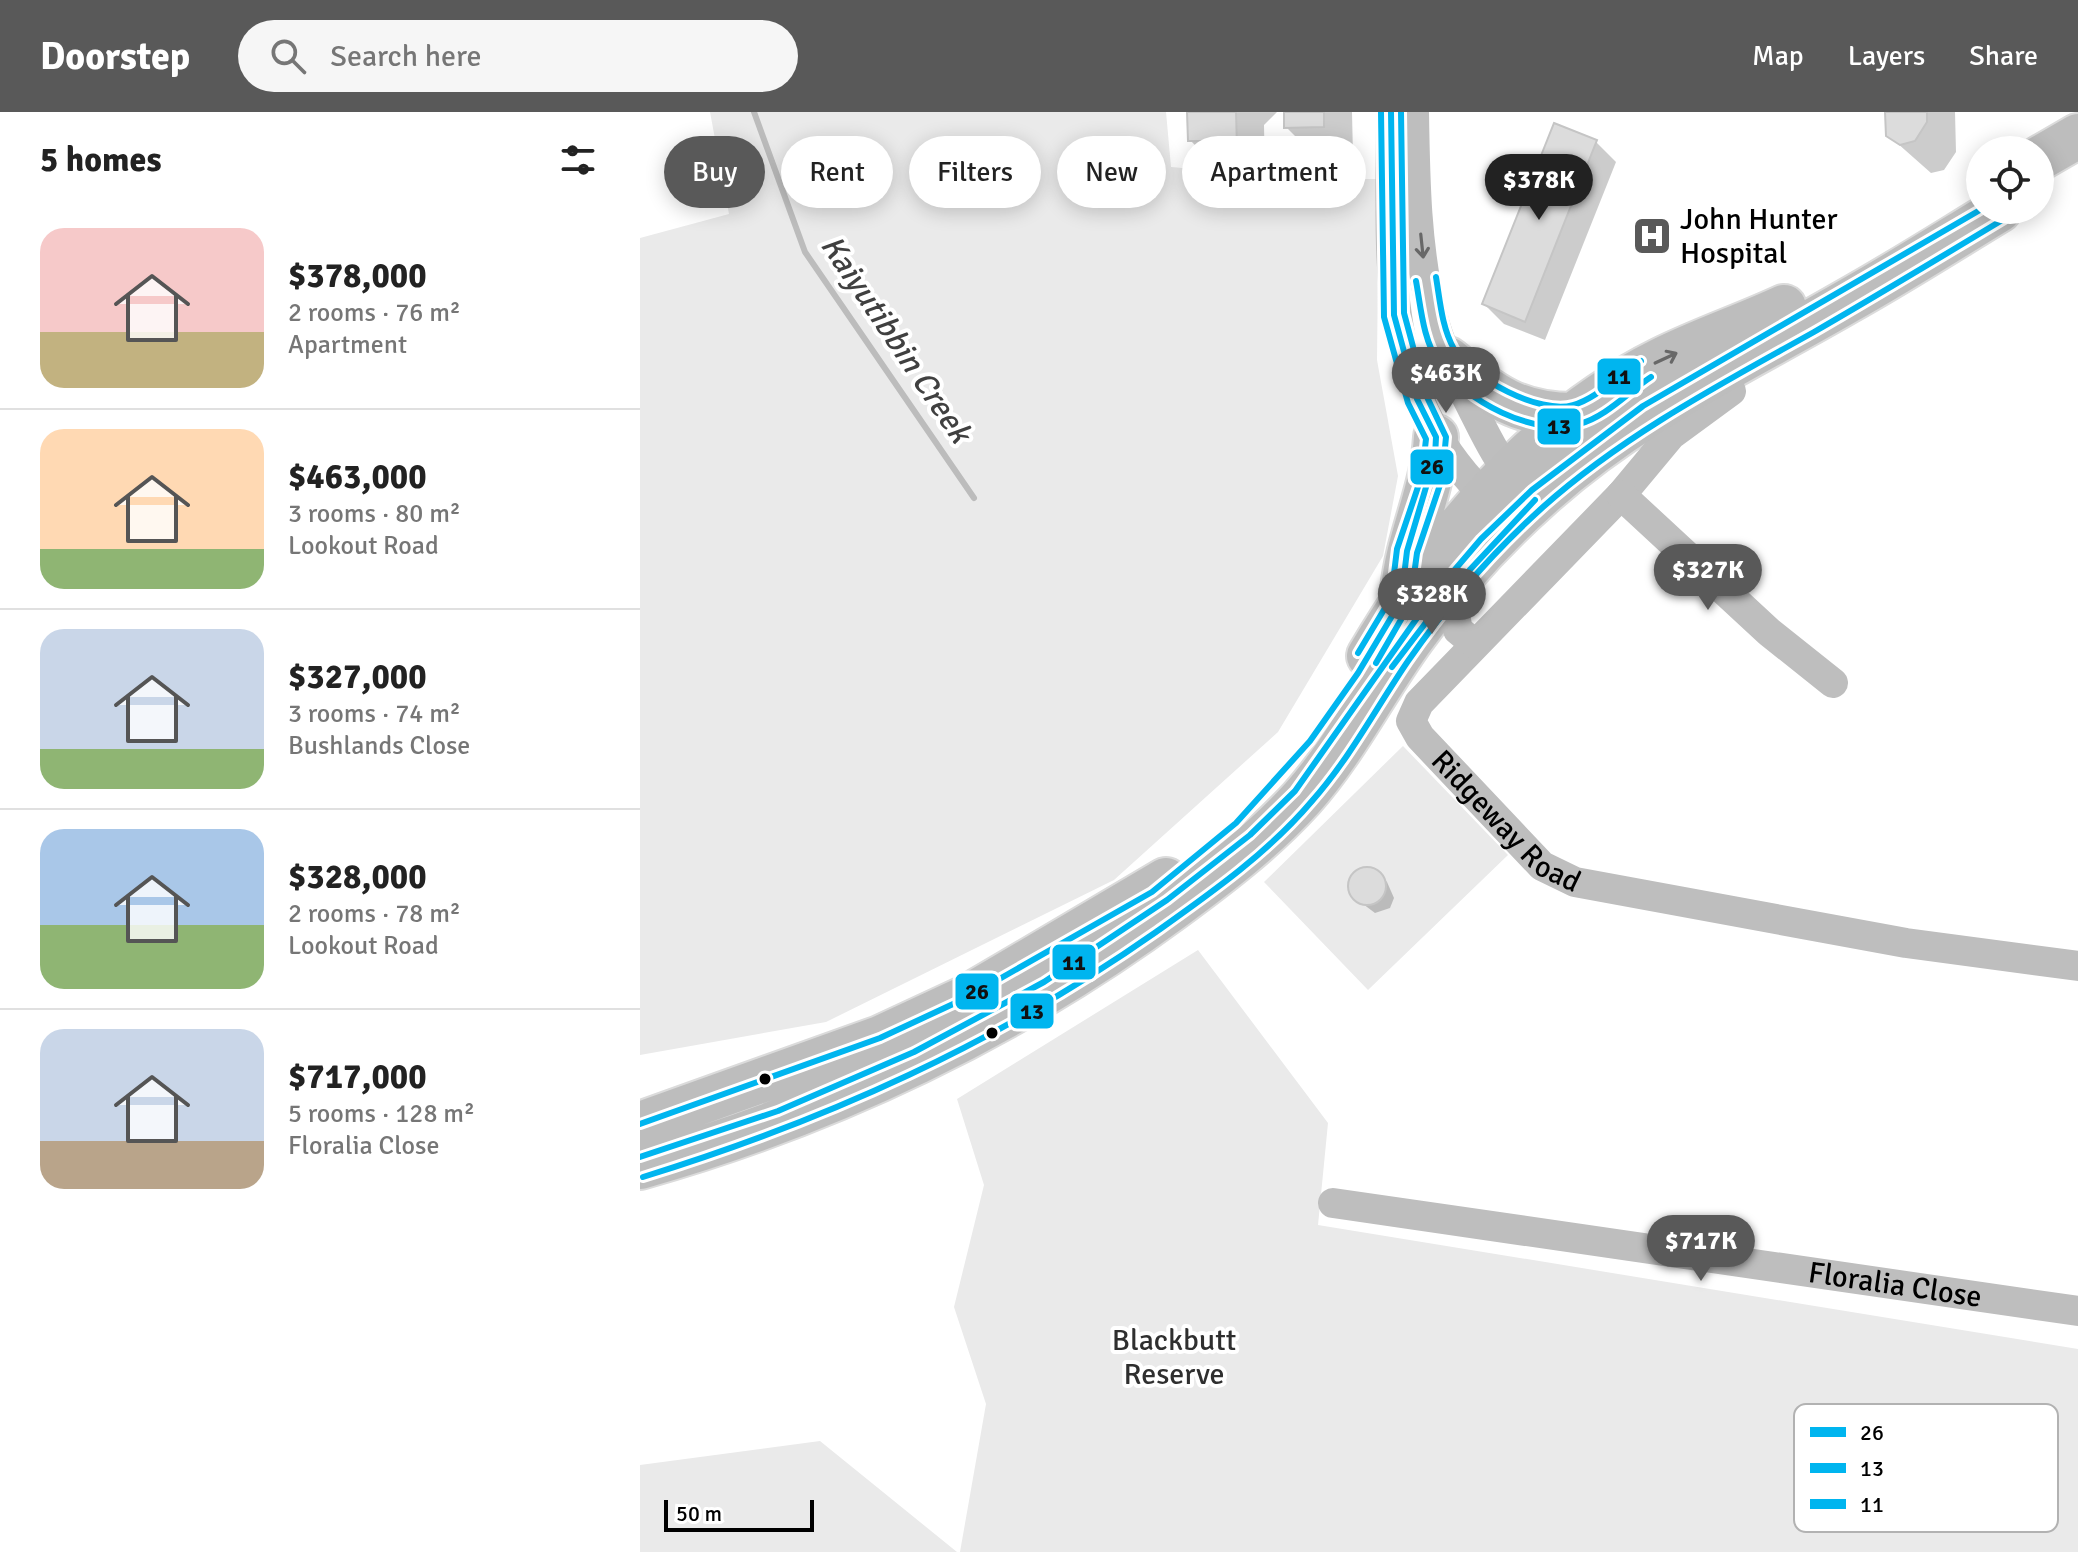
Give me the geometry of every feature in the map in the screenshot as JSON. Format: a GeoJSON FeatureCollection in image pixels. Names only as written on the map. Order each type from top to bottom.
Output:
{"type":"FeatureCollection","features":[{"type":"Feature","properties":{"kind":"highway"},"geometry":{"type":"LineString","coordinates":[[2054,150],[2078,136]]}},
{"type":"Feature","properties":{"kind":"highway"},"geometry":{"type":"LineString","coordinates":[[2054,177],[2078,163]]}},
{"type":"Feature","properties":{"kind":"highway"},"geometry":{"type":"LineString","coordinates":[[645,1154],[966,998],[1152,892],[1236,823],[1310,741],[1358,673],[1408,618],[1450,591],[1510,498],[1577,415],[1659,361],[1781,308],[1966,202]]}},
{"type":"Feature","properties":{"kind":"highway"},"geometry":{"type":"LineString","coordinates":[[1408,618],[1418,576],[1510,498],[1646,413],[1845,303],[1976,224]]}},
{"type":"Feature","properties":{"kind":"highway"},"geometry":{"type":"LineString","coordinates":[[1448,359],[1487,391],[1513,406],[1547,416],[1577,415]]}},
{"type":"Feature","properties":{"kind":"highway"},"geometry":{"type":"LineString","coordinates":[[1408,618],[1407,551],[1432,477],[1436,437]]}},
{"type":"Feature","properties":{"kind":"street"},"geometry":{"type":"LineString","coordinates":[[1391,112],[1394,315],[1417,399],[1436,437],[1463,474],[1510,498]]}},
{"type":"Feature","properties":{"kind":"street"},"geometry":{"type":"LineString","coordinates":[[1414,112],[1415,180],[1432,314],[1448,359],[1510,498]]}},
{"type":"Feature","properties":{"kind":"street","name":"Ridgeway Road"},"geometry":{"type":"LineString","coordinates":[[1731,391],[1671,435],[1621,495],[1419,703],[1411,721],[1420,737],[1542,866],[1575,882],[1906,943],[2078,966]]}},
{"type":"Feature","properties":{"kind":"street"},"geometry":{"type":"LineString","coordinates":[[1621,495],[1769,632],[1833,683]]}},
{"type":"Feature","properties":{"kind":"street"},"geometry":{"type":"LineString","coordinates":[[1450,591],[1458,630],[1469,651]]}},
{"type":"Feature","properties":{"kind":"street"},"geometry":{"type":"LineString","coordinates":[[1408,618],[1446,642],[1469,651]]}},
{"type":"Feature","properties":{"kind":"street","name":"Floralia Close"},"geometry":{"type":"LineString","coordinates":[[1333,1203],[2078,1311]]}},
{"type":"Feature","properties":{"kind":"green space"},"geometry":{"type":"Polygon","coordinates":[[[710,112],[1166,112],[1171,167],[1182,168],[1182,208],[1366,208],[1366,179],[1379,179],[1377,360],[1398,476],[1383,556],[1278,732],[1114,880],[826,1022],[640,1055],[640,238],[729,214],[728,208],[765,208],[765,136],[714,136],[710,112]]]}},
{"type":"Feature","properties":{"kind":"green space"},"geometry":{"type":"Polygon","coordinates":[[[1403,746],[1508,855],[1368,990],[1264,882],[1403,746]]]}},
{"type":"Feature","properties":{"kind":"green space","name":"Blackbutt Reserve"},"geometry":{"type":"Polygon","coordinates":[[[1198,950],[1328,1123],[1318,1225],[2078,1349],[2078,1552],[960,1552],[986,1404],[954,1307],[984,1185],[957,1099],[1198,950]]]}},
{"type":"Feature","properties":{"kind":"green space"},"geometry":{"type":"Polygon","coordinates":[[[820,1441],[957,1552],[640,1552],[640,1465],[820,1441]]]}},
{"type":"Feature","properties":{"kind":"building"},"geometry":{"type":"Polygon","coordinates":[[[1187,112],[1236,112],[1237,136],[1188,136],[1187,112]]]}},
{"type":"Feature","properties":{"kind":"building"},"geometry":{"type":"Polygon","coordinates":[[[1284,112],[1324,112],[1324,127],[1284,128],[1284,112]]]}},
{"type":"Feature","properties":{"kind":"building"},"geometry":{"type":"Polygon","coordinates":[[[1885,112],[1927,112],[1927,122],[1915,141],[1900,145],[1886,136],[1885,112]]]}},
{"type":"Feature","properties":{"kind":"building"},"geometry":{"type":"Polygon","coordinates":[[[1554,123],[1597,140],[1525,322],[1482,304],[1554,123]]]}},
{"type":"Feature","properties":{"kind":"building"},"geometry":{"type":"Polygon","coordinates":[[[1367,867],[1380,873],[1386,886],[1380,899],[1367,905],[1354,899],[1348,886],[1354,873],[1367,867]]]}},
{"type":"Feature","properties":{"kind":"waterway","name":"Kaiyutibbin Creek"},"geometry":{"type":"LineString","coordinates":[[754,112],[805,252],[974,498]]}},
{"type":"Feature","properties":{"kind":"transit line","name":"11"},"geometry":{"type":"LineString","coordinates":[[1358,653],[1391,598],[1397,549],[1422,475],[1426,439],[1408,403],[1384,317],[1381,112]]}},
{"type":"Feature","properties":{"kind":"transit line","name":"26"},"geometry":{"type":"LineString","coordinates":[[640,1124],[880,1038],[966,998],[1152,892],[1236,823],[1310,741],[1358,673],[1401,601],[1407,551],[1435,457],[1436,437],[1417,399],[1394,315],[1391,112]]}},
{"type":"Feature","properties":{"kind":"transit line","name":"13"},"geometry":{"type":"LineString","coordinates":[[1376,663],[1410,604],[1417,553],[1442,479],[1446,437],[1426,395],[1404,313],[1401,112]]}},
{"type":"Feature","properties":{"kind":"transit line","name":"11"},"geometry":{"type":"LineString","coordinates":[[640,1157],[778,1111],[914,1052],[1044,982],[1167,900],[1250,835],[1295,791],[1434,594],[1481,539],[1532,490],[1643,406],[1966,218]]}},
{"type":"Feature","properties":{"kind":"transit line","name":"13"},"geometry":{"type":"LineString","coordinates":[[643,1177],[779,1130],[909,1075],[1035,1009],[1156,932],[1238,871],[1295,820],[1339,768],[1438,620],[1488,561],[1543,507],[1606,457],[1673,412],[1996,224]]}},
{"type":"Feature","properties":{"kind":"transit line","name":"11"},"geometry":{"type":"LineString","coordinates":[[1436,277],[1444,323],[1454,349],[1490,382],[1525,399],[1543,405],[1573,405],[1600,391],[1641,361]]}},
{"type":"Feature","properties":{"kind":"transit line","name":"13"},"geometry":{"type":"LineString","coordinates":[[1416,281],[1426,334],[1439,363],[1466,390],[1502,413],[1542,425],[1561,427],[1579,424],[1608,410],[1651,377]]}},
{"type":"Feature","properties":{"kind":"transit line","name":"26"},"geometry":{"type":"LineString","coordinates":[[1392,667],[1450,591],[1535,500]]}},
{"type":"Feature","properties":{"kind":"place","name":"John Hunter Hospital"},"geometry":{"type":"Point","coordinates":[1652,236]}}]}
